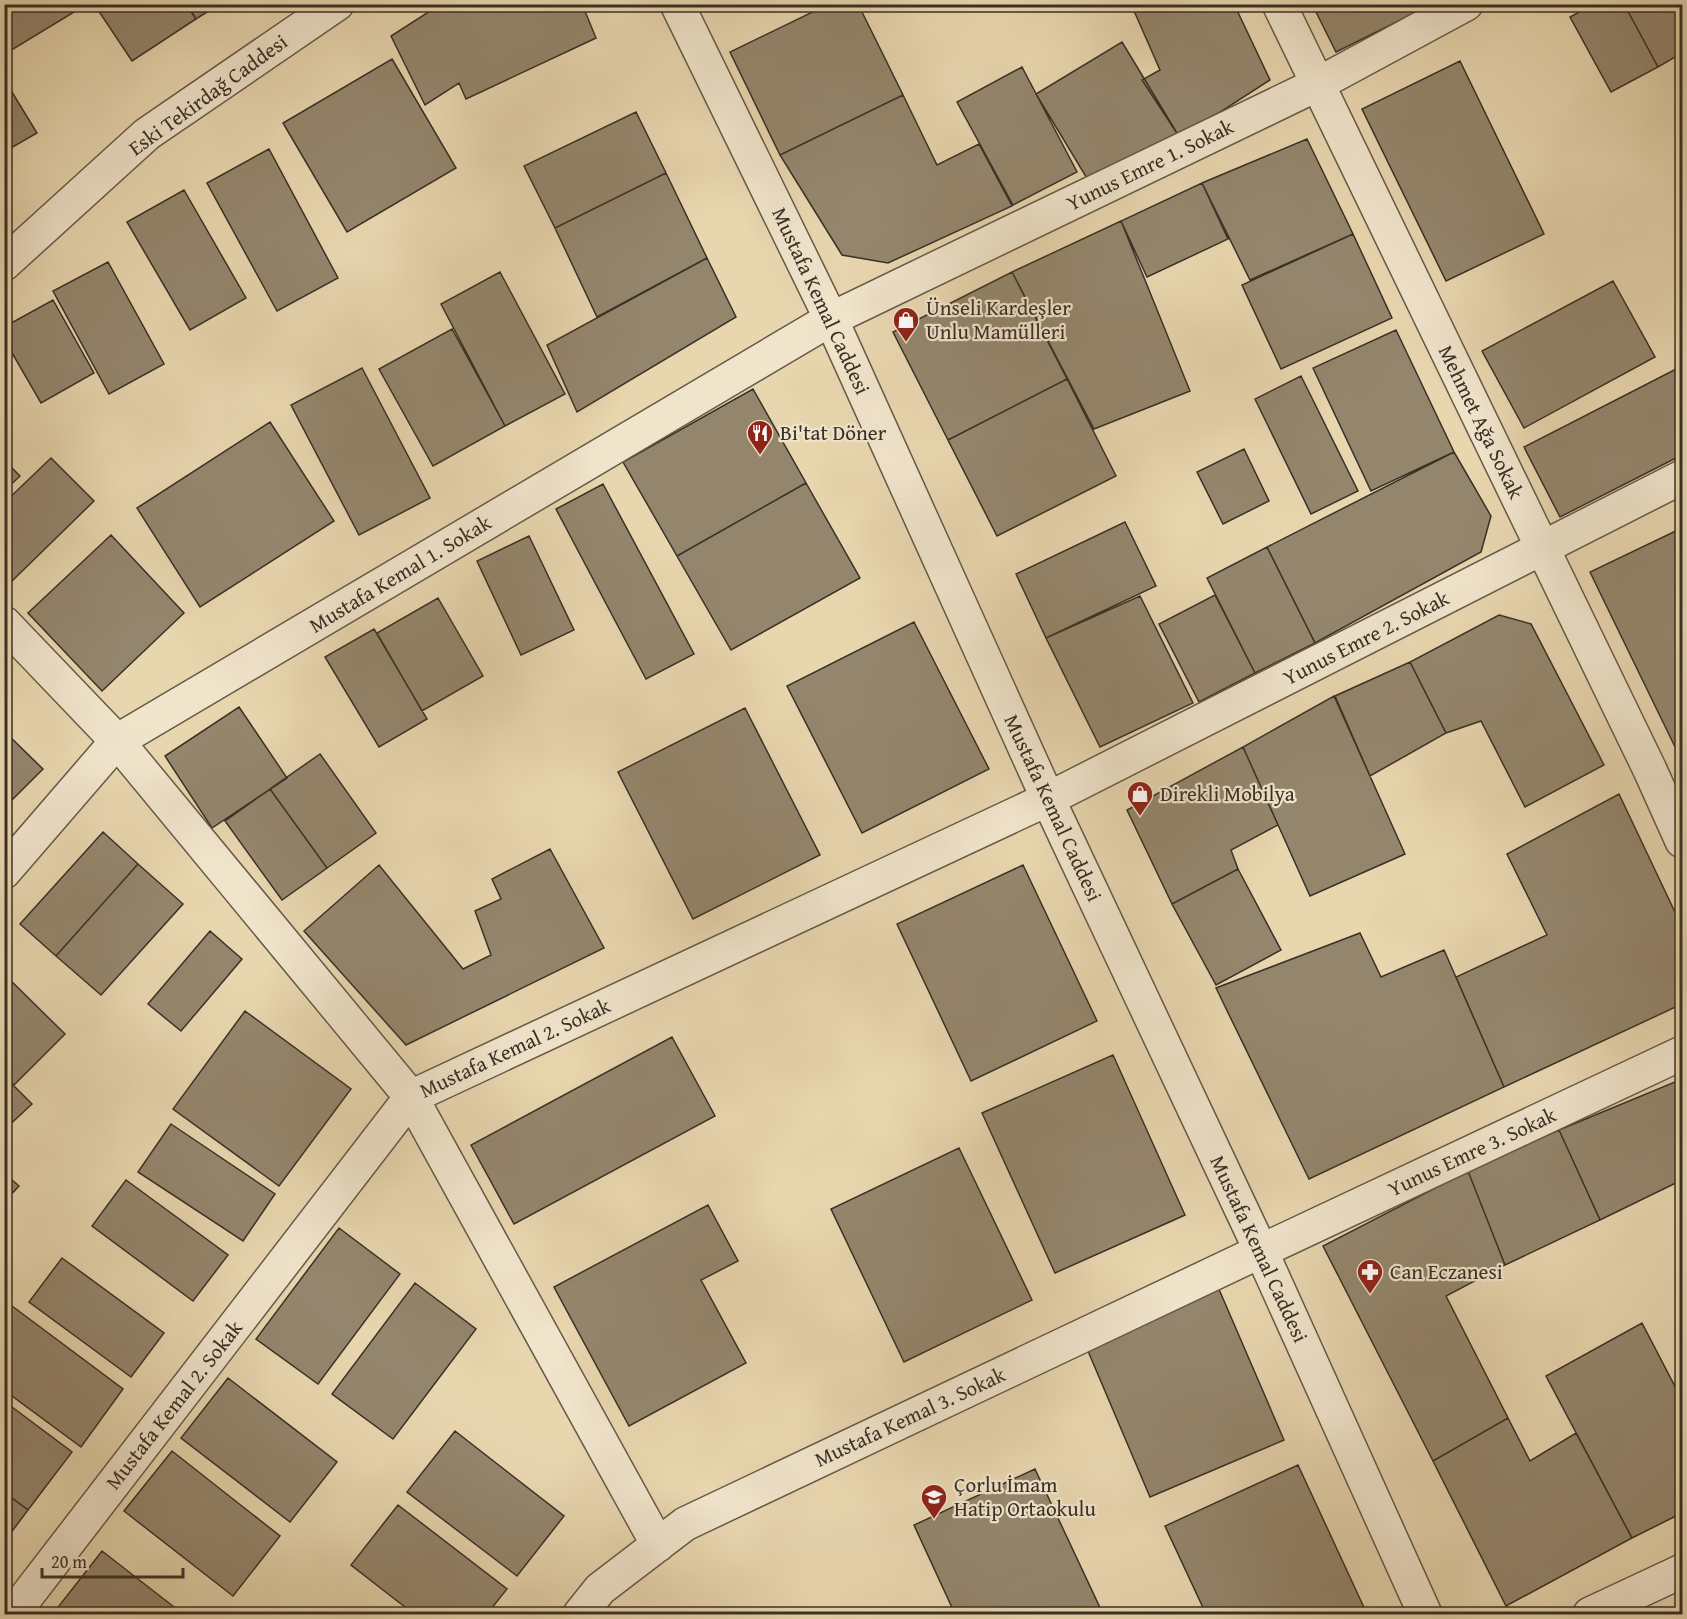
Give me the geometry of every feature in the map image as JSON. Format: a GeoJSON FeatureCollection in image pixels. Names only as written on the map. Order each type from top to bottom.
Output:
{"type":"FeatureCollection","features":[{"type":"Feature","properties":{"kind":"street","name":"Eski Tekirdağ Caddesi"},"geometry":{"type":"LineString","coordinates":[[4,264],[147,134],[337,4]]}},
{"type":"Feature","properties":{"kind":"street","name":"Mustafa Kemal Caddesi"},"geometry":{"type":"LineString","coordinates":[[677,4],[831,320],[1048,799],[1261,1251],[1425,1614]]}},
{"type":"Feature","properties":{"kind":"street","name":"Mehmet Ağa Sokak"},"geometry":{"type":"LineString","coordinates":[[1279,4],[1683,841]]}},
{"type":"Feature","properties":{"kind":"street","name":"Yunus Emre 1. Sokak"},"geometry":{"type":"LineString","coordinates":[[831,320],[1318,84],[1466,4]]}},
{"type":"Feature","properties":{"kind":"street","name":"Mustafa Kemal 1. Sokak"},"geometry":{"type":"LineString","coordinates":[[4,872],[117,741],[831,320]]}},
{"type":"Feature","properties":{"kind":"street","name":"Yunus Emre 2. Sokak"},"geometry":{"type":"LineString","coordinates":[[1048,799],[1683,477]]}},
{"type":"Feature","properties":{"kind":"street"},"geometry":{"type":"LineString","coordinates":[[4,623],[117,741],[411,1097],[658,1545]]}},
{"type":"Feature","properties":{"kind":"street","name":"Mustafa Kemal 2. Sokak"},"geometry":{"type":"LineString","coordinates":[[13,1614],[411,1097],[1048,799]]}},
{"type":"Feature","properties":{"kind":"street","name":"Yunus Emre 3. Sokak"},"geometry":{"type":"LineString","coordinates":[[1261,1251],[1683,1053]]}},
{"type":"Feature","properties":{"kind":"street","name":"Mustafa Kemal 3. Sokak"},"geometry":{"type":"LineString","coordinates":[[580,1614],[600,1589],[685,1524],[1261,1251]]}},
{"type":"Feature","properties":{"kind":"street"},"geometry":{"type":"LineString","coordinates":[[1590,1614],[1683,1571]]}},
{"type":"Feature","properties":{"kind":"building"},"geometry":{"type":"Polygon","coordinates":[[[4,4],[83,4],[84,6],[5,54],[4,4]]]}},
{"type":"Feature","properties":{"kind":"building"},"geometry":{"type":"Polygon","coordinates":[[[94,4],[186,4],[196,19],[132,61],[94,4]]]}},
{"type":"Feature","properties":{"kind":"building"},"geometry":{"type":"Polygon","coordinates":[[[187,4],[220,4],[196,19],[187,4]]]}},
{"type":"Feature","properties":{"kind":"building"},"geometry":{"type":"Polygon","coordinates":[[[441,4],[582,4],[596,38],[466,99],[459,83],[425,105],[391,36],[441,4]]]}},
{"type":"Feature","properties":{"kind":"building"},"geometry":{"type":"Polygon","coordinates":[[[829,4],[858,4],[903,95],[780,155],[730,52],[829,4]]]}},
{"type":"Feature","properties":{"kind":"building"},"geometry":{"type":"Polygon","coordinates":[[[1131,4],[1234,4],[1270,80],[1180,138],[1142,80],[1160,70],[1131,4]]]}},
{"type":"Feature","properties":{"kind":"building"},"geometry":{"type":"Polygon","coordinates":[[[1312,4],[1426,4],[1427,7],[1336,52],[1312,4]]]}},
{"type":"Feature","properties":{"kind":"building"},"geometry":{"type":"Polygon","coordinates":[[[1594,4],[1624,4],[1658,67],[1611,92],[1570,17],[1594,4]]]}},
{"type":"Feature","properties":{"kind":"building"},"geometry":{"type":"Polygon","coordinates":[[[1624,4],[1682,4],[1682,53],[1658,67],[1624,4]]]}},
{"type":"Feature","properties":{"kind":"building"},"geometry":{"type":"Polygon","coordinates":[[[1122,42],[1180,138],[1094,190],[1036,94],[1122,42]]]}},
{"type":"Feature","properties":{"kind":"building"},"geometry":{"type":"Polygon","coordinates":[[[392,59],[456,168],[347,232],[283,123],[392,59]]]}},
{"type":"Feature","properties":{"kind":"building"},"geometry":{"type":"Polygon","coordinates":[[[1460,61],[1544,234],[1446,281],[1362,109],[1460,61]]]}},
{"type":"Feature","properties":{"kind":"building"},"geometry":{"type":"Polygon","coordinates":[[[1022,67],[1077,172],[1013,205],[957,102],[1022,67]]]}},
{"type":"Feature","properties":{"kind":"building"},"geometry":{"type":"Polygon","coordinates":[[[4,79],[37,133],[4,152],[4,79]]]}},
{"type":"Feature","properties":{"kind":"building"},"geometry":{"type":"Polygon","coordinates":[[[903,95],[937,165],[979,144],[1012,206],[888,263],[842,255],[780,155],[903,95]]]}},
{"type":"Feature","properties":{"kind":"building"},"geometry":{"type":"Polygon","coordinates":[[[636,112],[666,173],[555,228],[524,166],[636,112]]]}},
{"type":"Feature","properties":{"kind":"building"},"geometry":{"type":"Polygon","coordinates":[[[1307,139],[1353,234],[1250,280],[1202,183],[1307,139]]]}},
{"type":"Feature","properties":{"kind":"building"},"geometry":{"type":"Polygon","coordinates":[[[269,149],[338,278],[277,311],[207,183],[269,149]]]}},
{"type":"Feature","properties":{"kind":"building"},"geometry":{"type":"Polygon","coordinates":[[[666,173],[707,258],[597,317],[555,228],[666,173]]]}},
{"type":"Feature","properties":{"kind":"building"},"geometry":{"type":"Polygon","coordinates":[[[1202,183],[1228,239],[1147,277],[1121,221],[1202,183]]]}},
{"type":"Feature","properties":{"kind":"building"},"geometry":{"type":"Polygon","coordinates":[[[184,190],[246,298],[190,330],[127,222],[184,190]]]}},
{"type":"Feature","properties":{"kind":"building"},"geometry":{"type":"Polygon","coordinates":[[[1121,221],[1190,391],[1094,429],[1012,272],[1121,221]]]}},
{"type":"Feature","properties":{"kind":"building"},"geometry":{"type":"Polygon","coordinates":[[[1353,234],[1392,318],[1281,369],[1242,285],[1353,234]]]}},
{"type":"Feature","properties":{"kind":"building"},"geometry":{"type":"Polygon","coordinates":[[[707,258],[736,317],[577,412],[547,345],[707,258]]]}},
{"type":"Feature","properties":{"kind":"building"},"geometry":{"type":"Polygon","coordinates":[[[108,262],[164,364],[109,394],[53,291],[108,262]]]}},
{"type":"Feature","properties":{"kind":"building"},"geometry":{"type":"Polygon","coordinates":[[[500,272],[565,394],[505,426],[441,304],[500,272]]]}},
{"type":"Feature","properties":{"kind":"building"},"geometry":{"type":"Polygon","coordinates":[[[1012,272],[1067,379],[948,440],[893,332],[1012,272]]]}},
{"type":"Feature","properties":{"kind":"building"},"geometry":{"type":"Polygon","coordinates":[[[1613,281],[1655,357],[1524,428],[1482,351],[1613,281]]]}},
{"type":"Feature","properties":{"kind":"building"},"geometry":{"type":"Polygon","coordinates":[[[53,300],[94,373],[41,403],[4,339],[4,327],[53,300]]]}},
{"type":"Feature","properties":{"kind":"building"},"geometry":{"type":"Polygon","coordinates":[[[452,329],[505,426],[433,466],[379,369],[452,329]]]}},
{"type":"Feature","properties":{"kind":"building"},"geometry":{"type":"Polygon","coordinates":[[[1396,330],[1454,452],[1371,491],[1313,368],[1396,330]]]}},
{"type":"Feature","properties":{"kind":"building"},"geometry":{"type":"Polygon","coordinates":[[[1682,366],[1682,455],[1560,517],[1524,447],[1682,366]]]}},
{"type":"Feature","properties":{"kind":"building"},"geometry":{"type":"Polygon","coordinates":[[[362,368],[430,498],[359,535],[291,405],[362,368]]]}},
{"type":"Feature","properties":{"kind":"building"},"geometry":{"type":"Polygon","coordinates":[[[1301,376],[1358,491],[1311,514],[1255,399],[1301,376]]]}},
{"type":"Feature","properties":{"kind":"building"},"geometry":{"type":"Polygon","coordinates":[[[1067,379],[1116,476],[997,536],[948,440],[1067,379]]]}},
{"type":"Feature","properties":{"kind":"building"},"geometry":{"type":"Polygon","coordinates":[[[753,389],[806,483],[677,556],[623,462],[753,389]]]}},
{"type":"Feature","properties":{"kind":"building"},"geometry":{"type":"Polygon","coordinates":[[[270,422],[334,521],[200,607],[137,508],[270,422]]]}},
{"type":"Feature","properties":{"kind":"building"},"geometry":{"type":"Polygon","coordinates":[[[1244,449],[1269,501],[1223,524],[1197,472],[1244,449]]]}},
{"type":"Feature","properties":{"kind":"building"},"geometry":{"type":"Polygon","coordinates":[[[1454,452],[1491,516],[1481,552],[1315,643],[1267,547],[1454,452]]]}},
{"type":"Feature","properties":{"kind":"building"},"geometry":{"type":"Polygon","coordinates":[[[51,458],[94,501],[11,582],[4,576],[4,503],[51,458]]]}},
{"type":"Feature","properties":{"kind":"building"},"geometry":{"type":"Polygon","coordinates":[[[4,460],[20,476],[4,491],[4,460]]]}},
{"type":"Feature","properties":{"kind":"building"},"geometry":{"type":"Polygon","coordinates":[[[806,483],[860,578],[731,650],[677,556],[806,483]]]}},
{"type":"Feature","properties":{"kind":"building"},"geometry":{"type":"Polygon","coordinates":[[[603,484],[694,654],[646,679],[556,509],[603,484]]]}},
{"type":"Feature","properties":{"kind":"building"},"geometry":{"type":"Polygon","coordinates":[[[1125,522],[1156,586],[1046,638],[1016,574],[1125,522]]]}},
{"type":"Feature","properties":{"kind":"building"},"geometry":{"type":"Polygon","coordinates":[[[1682,528],[1682,748],[1677,751],[1590,572],[1682,528]]]}},
{"type":"Feature","properties":{"kind":"building"},"geometry":{"type":"Polygon","coordinates":[[[111,535],[184,613],[102,691],[28,613],[111,535]]]}},
{"type":"Feature","properties":{"kind":"building"},"geometry":{"type":"Polygon","coordinates":[[[529,536],[574,630],[521,655],[477,561],[529,536]]]}},
{"type":"Feature","properties":{"kind":"building"},"geometry":{"type":"Polygon","coordinates":[[[1267,547],[1315,643],[1255,673],[1207,578],[1267,547]]]}},
{"type":"Feature","properties":{"kind":"building"},"geometry":{"type":"Polygon","coordinates":[[[1215,595],[1255,673],[1199,702],[1159,624],[1215,595]]]}},
{"type":"Feature","properties":{"kind":"building"},"geometry":{"type":"Polygon","coordinates":[[[1140,596],[1193,703],[1100,747],[1046,638],[1140,596]]]}},
{"type":"Feature","properties":{"kind":"building"},"geometry":{"type":"Polygon","coordinates":[[[438,598],[483,676],[422,711],[377,633],[438,598]]]}},
{"type":"Feature","properties":{"kind":"building"},"geometry":{"type":"Polygon","coordinates":[[[1499,615],[1531,624],[1604,765],[1525,807],[1481,721],[1446,733],[1410,662],[1499,615]]]}},
{"type":"Feature","properties":{"kind":"building"},"geometry":{"type":"Polygon","coordinates":[[[914,622],[989,769],[862,833],[787,686],[914,622]]]}},
{"type":"Feature","properties":{"kind":"building"},"geometry":{"type":"Polygon","coordinates":[[[374,629],[427,719],[379,747],[325,657],[374,629]]]}},
{"type":"Feature","properties":{"kind":"building"},"geometry":{"type":"Polygon","coordinates":[[[1410,662],[1446,733],[1370,776],[1335,696],[1410,662]]]}},
{"type":"Feature","properties":{"kind":"building"},"geometry":{"type":"Polygon","coordinates":[[[1334,696],[1405,854],[1310,896],[1243,747],[1334,696]]]}},
{"type":"Feature","properties":{"kind":"building"},"geometry":{"type":"Polygon","coordinates":[[[239,707],[287,778],[212,828],[165,756],[239,707]]]}},
{"type":"Feature","properties":{"kind":"building"},"geometry":{"type":"Polygon","coordinates":[[[745,708],[820,855],[693,919],[618,772],[745,708]]]}},
{"type":"Feature","properties":{"kind":"building"},"geometry":{"type":"Polygon","coordinates":[[[4,731],[43,769],[4,808],[4,731]]]}},
{"type":"Feature","properties":{"kind":"building"},"geometry":{"type":"Polygon","coordinates":[[[1243,747],[1278,825],[1231,850],[1238,869],[1172,904],[1127,810],[1243,747]]]}},
{"type":"Feature","properties":{"kind":"building"},"geometry":{"type":"Polygon","coordinates":[[[320,754],[376,833],[327,868],[270,789],[320,754]]]}},
{"type":"Feature","properties":{"kind":"building"},"geometry":{"type":"Polygon","coordinates":[[[270,789],[327,868],[282,900],[225,821],[270,789]]]}},
{"type":"Feature","properties":{"kind":"building"},"geometry":{"type":"Polygon","coordinates":[[[1619,794],[1682,927],[1682,1004],[1504,1087],[1456,977],[1547,935],[1507,854],[1619,794]]]}},
{"type":"Feature","properties":{"kind":"building"},"geometry":{"type":"Polygon","coordinates":[[[103,832],[138,864],[56,956],[20,924],[103,832]]]}},
{"type":"Feature","properties":{"kind":"building"},"geometry":{"type":"Polygon","coordinates":[[[550,849],[604,948],[406,1045],[304,931],[379,865],[463,969],[491,955],[475,911],[501,899],[492,879],[550,849]]]}},
{"type":"Feature","properties":{"kind":"building"},"geometry":{"type":"Polygon","coordinates":[[[138,864],[183,904],[101,995],[56,956],[138,864]]]}},
{"type":"Feature","properties":{"kind":"building"},"geometry":{"type":"Polygon","coordinates":[[[1023,865],[1097,1021],[971,1081],[897,924],[1023,865]]]}},
{"type":"Feature","properties":{"kind":"building"},"geometry":{"type":"Polygon","coordinates":[[[1238,869],[1281,950],[1216,985],[1172,904],[1238,869]]]}},
{"type":"Feature","properties":{"kind":"building"},"geometry":{"type":"Polygon","coordinates":[[[210,931],[242,959],[181,1031],[148,1004],[210,931]]]}},
{"type":"Feature","properties":{"kind":"building"},"geometry":{"type":"Polygon","coordinates":[[[1360,933],[1381,977],[1444,950],[1504,1087],[1309,1179],[1216,988],[1360,933]]]}},
{"type":"Feature","properties":{"kind":"building"},"geometry":{"type":"Polygon","coordinates":[[[4,974],[65,1034],[14,1085],[4,1076],[4,974]]]}},
{"type":"Feature","properties":{"kind":"building"},"geometry":{"type":"Polygon","coordinates":[[[245,1011],[351,1089],[279,1186],[173,1109],[245,1011]]]}},
{"type":"Feature","properties":{"kind":"building"},"geometry":{"type":"Polygon","coordinates":[[[672,1037],[715,1116],[514,1224],[471,1145],[672,1037]]]}},
{"type":"Feature","properties":{"kind":"building"},"geometry":{"type":"Polygon","coordinates":[[[1113,1055],[1185,1215],[1055,1273],[982,1113],[1113,1055]]]}},
{"type":"Feature","properties":{"kind":"building"},"geometry":{"type":"Polygon","coordinates":[[[4,1076],[32,1104],[4,1130],[4,1076]]]}},
{"type":"Feature","properties":{"kind":"building"},"geometry":{"type":"Polygon","coordinates":[[[1682,1079],[1682,1180],[1600,1220],[1559,1130],[1682,1079]]]}},
{"type":"Feature","properties":{"kind":"building"},"geometry":{"type":"Polygon","coordinates":[[[171,1124],[275,1194],[243,1241],[138,1172],[171,1124]]]}},
{"type":"Feature","properties":{"kind":"building"},"geometry":{"type":"Polygon","coordinates":[[[1559,1130],[1600,1220],[1505,1265],[1468,1171],[1559,1130]]]}},
{"type":"Feature","properties":{"kind":"building"},"geometry":{"type":"Polygon","coordinates":[[[959,1148],[1032,1300],[904,1362],[831,1209],[959,1148]]]}},
{"type":"Feature","properties":{"kind":"building"},"geometry":{"type":"Polygon","coordinates":[[[1468,1171],[1505,1265],[1446,1296],[1508,1418],[1433,1461],[1323,1246],[1468,1171]]]}},
{"type":"Feature","properties":{"kind":"building"},"geometry":{"type":"Polygon","coordinates":[[[4,1173],[19,1186],[4,1202],[4,1173]]]}},
{"type":"Feature","properties":{"kind":"building"},"geometry":{"type":"Polygon","coordinates":[[[126,1180],[228,1255],[193,1301],[92,1226],[126,1180]]]}},
{"type":"Feature","properties":{"kind":"building"},"geometry":{"type":"Polygon","coordinates":[[[708,1205],[738,1261],[701,1280],[746,1363],[629,1426],[554,1287],[708,1205]]]}},
{"type":"Feature","properties":{"kind":"building"},"geometry":{"type":"Polygon","coordinates":[[[339,1228],[400,1274],[318,1384],[256,1339],[339,1228]]]}},
{"type":"Feature","properties":{"kind":"building"},"geometry":{"type":"Polygon","coordinates":[[[62,1258],[164,1333],[131,1377],[29,1302],[62,1258]]]}},
{"type":"Feature","properties":{"kind":"building"},"geometry":{"type":"Polygon","coordinates":[[[1215,1280],[1284,1440],[1150,1497],[1082,1337],[1215,1280]]]}},
{"type":"Feature","properties":{"kind":"building"},"geometry":{"type":"Polygon","coordinates":[[[415,1283],[476,1329],[393,1439],[332,1394],[415,1283]]]}},
{"type":"Feature","properties":{"kind":"building"},"geometry":{"type":"Polygon","coordinates":[[[8,1303],[123,1389],[81,1447],[4,1390],[4,1308],[8,1303]]]}},
{"type":"Feature","properties":{"kind":"building"},"geometry":{"type":"Polygon","coordinates":[[[1642,1323],[1682,1400],[1682,1513],[1632,1538],[1546,1376],[1642,1323]]]}},
{"type":"Feature","properties":{"kind":"building"},"geometry":{"type":"Polygon","coordinates":[[[228,1378],[337,1462],[290,1522],[181,1438],[228,1378]]]}},
{"type":"Feature","properties":{"kind":"building"},"geometry":{"type":"Polygon","coordinates":[[[4,1401],[72,1452],[28,1510],[4,1492],[4,1401]]]}},
{"type":"Feature","properties":{"kind":"building"},"geometry":{"type":"Polygon","coordinates":[[[1508,1418],[1530,1461],[1576,1433],[1632,1538],[1506,1606],[1433,1461],[1508,1418]]]}},
{"type":"Feature","properties":{"kind":"building"},"geometry":{"type":"Polygon","coordinates":[[[455,1431],[564,1516],[517,1576],[407,1492],[455,1431]]]}},
{"type":"Feature","properties":{"kind":"building"},"geometry":{"type":"Polygon","coordinates":[[[172,1451],[280,1536],[233,1596],[124,1511],[172,1451]]]}},
{"type":"Feature","properties":{"kind":"building"},"geometry":{"type":"Polygon","coordinates":[[[1298,1465],[1367,1614],[1206,1614],[1165,1526],[1298,1465]]]}},
{"type":"Feature","properties":{"kind":"building"},"geometry":{"type":"Polygon","coordinates":[[[1035,1469],[1103,1614],[955,1614],[914,1525],[1035,1469]]]}},
{"type":"Feature","properties":{"kind":"building"},"geometry":{"type":"Polygon","coordinates":[[[4,1492],[28,1510],[4,1542],[4,1492]]]}},
{"type":"Feature","properties":{"kind":"building"},"geometry":{"type":"Polygon","coordinates":[[[398,1505],[507,1589],[487,1614],[414,1614],[351,1565],[398,1505]]]}},
{"type":"Feature","properties":{"kind":"building"},"geometry":{"type":"Polygon","coordinates":[[[102,1551],[183,1614],[59,1614],[55,1611],[102,1551]]]}},
{"type":"Feature","properties":{"kind":"place","name":"Ünseli Kardeşler Unlu Mamülleri"},"geometry":{"type":"Point","coordinates":[906,343]}},
{"type":"Feature","properties":{"kind":"place","name":"Bi'tat Döner"},"geometry":{"type":"Point","coordinates":[760,456]}},
{"type":"Feature","properties":{"kind":"place","name":"Direkli Mobilya"},"geometry":{"type":"Point","coordinates":[1140,817]}},
{"type":"Feature","properties":{"kind":"place","name":"Can Eczanesi"},"geometry":{"type":"Point","coordinates":[1370,1295]}},
{"type":"Feature","properties":{"kind":"place","name":"Çorlu İmam Hatip Ortaokulu"},"geometry":{"type":"Point","coordinates":[934,1520]}}]}
